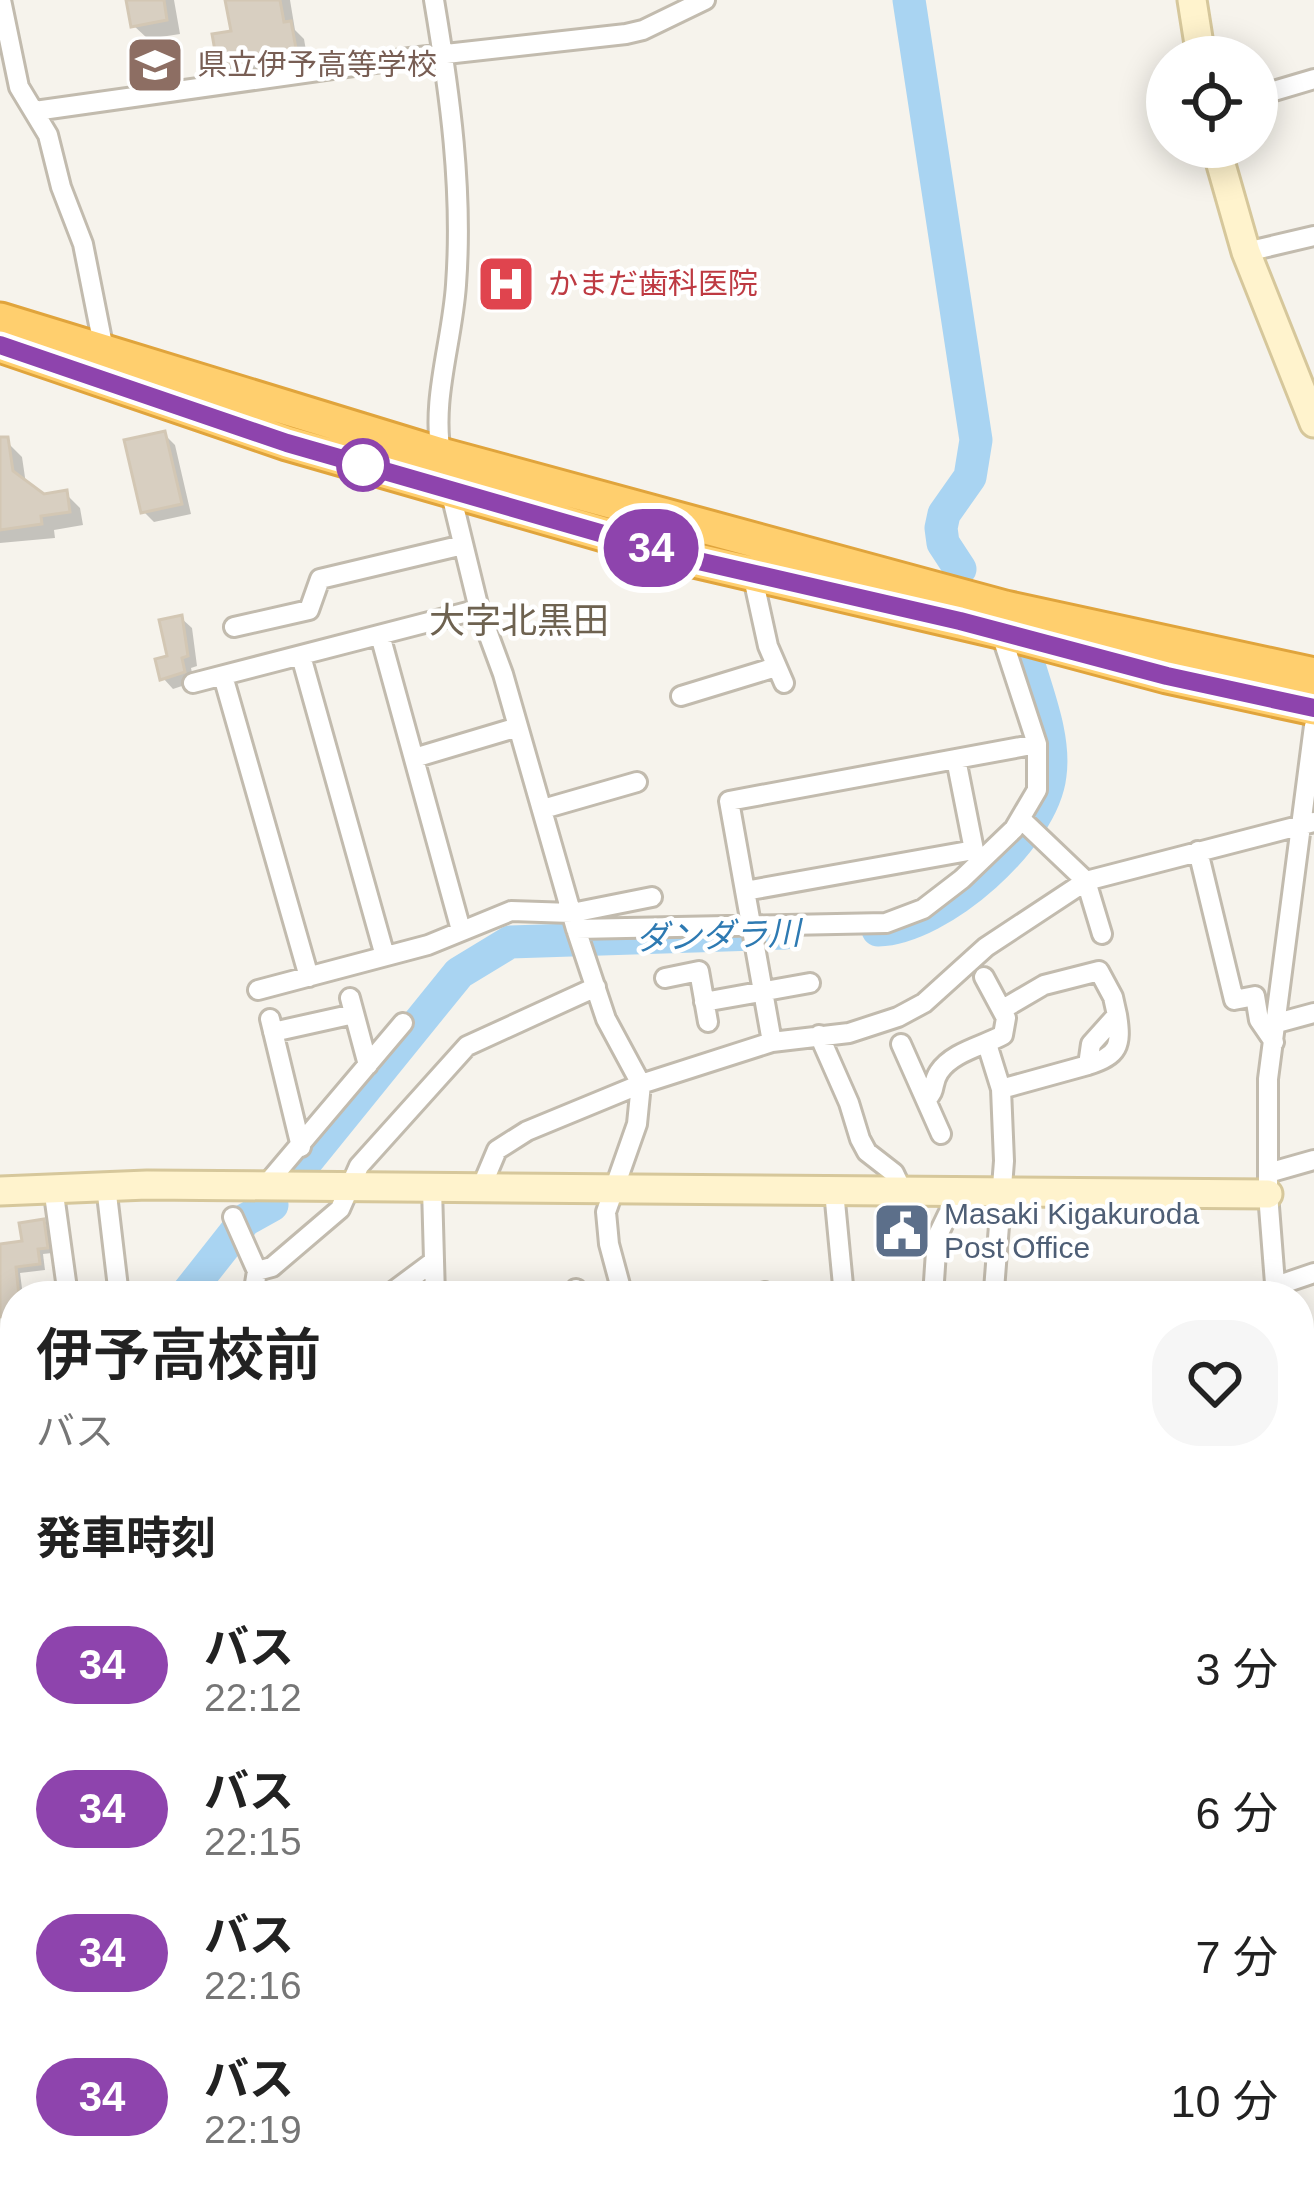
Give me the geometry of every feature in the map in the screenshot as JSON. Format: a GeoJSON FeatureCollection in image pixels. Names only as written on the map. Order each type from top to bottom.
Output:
{"type":"FeatureCollection","features":[{"type":"Feature","properties":{"kind":"highway"},"geometry":{"type":"LineString","coordinates":[[0,320],[287,443],[450,491],[752,572],[1314,675]]}},
{"type":"Feature","properties":{"kind":"highway"},"geometry":{"type":"LineString","coordinates":[[0,345],[106,366],[441,455],[1002,620],[1167,676],[1314,708]]}},
{"type":"Feature","properties":{"kind":"street"},"geometry":{"type":"LineString","coordinates":[[1,0],[19,87],[48,135],[83,244],[106,366]]}},
{"type":"Feature","properties":{"kind":"street"},"geometry":{"type":"LineString","coordinates":[[434,0],[452,112],[458,228],[456,289],[436,421],[479,609],[574,921],[606,1019],[641,1084],[637,1124],[606,1211],[620,1281]]}},
{"type":"Feature","properties":{"kind":"street"},"geometry":{"type":"LineString","coordinates":[[35,111],[643,30],[704,0]]}},
{"type":"Feature","properties":{"kind":"street"},"geometry":{"type":"LineString","coordinates":[[1192,0],[1198,36]]}},
{"type":"Feature","properties":{"kind":"street"},"geometry":{"type":"LineString","coordinates":[[1278,90],[1314,79]]}},
{"type":"Feature","properties":{"kind":"street"},"geometry":{"type":"LineString","coordinates":[[1222,168],[1246,252],[1314,423]]}},
{"type":"Feature","properties":{"kind":"street"},"geometry":{"type":"LineString","coordinates":[[1246,252],[1314,236]]}},
{"type":"Feature","properties":{"kind":"street"},"geometry":{"type":"LineString","coordinates":[[235,627],[309,610],[320,579],[463,545]]}},
{"type":"Feature","properties":{"kind":"street"},"geometry":{"type":"LineString","coordinates":[[681,696],[780,675],[752,572]]}},
{"type":"Feature","properties":{"kind":"street"},"geometry":{"type":"LineString","coordinates":[[193,683],[479,609]]}},
{"type":"Feature","properties":{"kind":"street"},"geometry":{"type":"LineString","coordinates":[[258,990],[428,944],[511,911],[574,921],[751,926],[886,922],[923,909],[1027,824],[1037,790],[1037,744],[1002,620]]}},
{"type":"Feature","properties":{"kind":"street"},"geometry":{"type":"LineString","coordinates":[[380,635],[461,930]]}},
{"type":"Feature","properties":{"kind":"street"},"geometry":{"type":"LineString","coordinates":[[301,656],[385,956]]}},
{"type":"Feature","properties":{"kind":"street"},"geometry":{"type":"LineString","coordinates":[[223,676],[309,976]]}},
{"type":"Feature","properties":{"kind":"street"},"geometry":{"type":"LineString","coordinates":[[1273,1281],[1268,1079],[1307,824],[1314,726]]}},
{"type":"Feature","properties":{"kind":"street"},"geometry":{"type":"LineString","coordinates":[[414,758],[518,727]]}},
{"type":"Feature","properties":{"kind":"street"},"geometry":{"type":"LineString","coordinates":[[772,1042],[729,801],[1037,744]]}},
{"type":"Feature","properties":{"kind":"street"},"geometry":{"type":"LineString","coordinates":[[745,891],[974,850],[956,759]]}},
{"type":"Feature","properties":{"kind":"street"},"geometry":{"type":"LineString","coordinates":[[543,809],[637,782]]}},
{"type":"Feature","properties":{"kind":"street"},"geometry":{"type":"LineString","coordinates":[[1027,824],[1085,881],[1102,934]]}},
{"type":"Feature","properties":{"kind":"street"},"geometry":{"type":"LineString","coordinates":[[481,1189],[488,1164],[512,1139],[641,1084],[772,1042],[874,1027],[924,1003],[986,947],[1085,881],[1307,824]]}},
{"type":"Feature","properties":{"kind":"street"},"geometry":{"type":"LineString","coordinates":[[1198,850],[1234,1000],[1255,996],[1259,1020],[1276,1033]]}},
{"type":"Feature","properties":{"kind":"street"},"geometry":{"type":"LineString","coordinates":[[574,921],[652,897]]}},
{"type":"Feature","properties":{"kind":"street"},"geometry":{"type":"LineString","coordinates":[[1001,1089],[1088,1065],[1091,1044],[1117,1015],[1107,980],[1099,970],[1055,981],[1003,1009]]}},
{"type":"Feature","properties":{"kind":"street"},"geometry":{"type":"LineString","coordinates":[[665,978],[699,971],[706,1012],[763,991],[810,982]]}},
{"type":"Feature","properties":{"kind":"street"},"geometry":{"type":"LineString","coordinates":[[926,1100],[934,1093],[940,1069],[1003,1035],[1003,1009],[984,976]]}},
{"type":"Feature","properties":{"kind":"street"},"geometry":{"type":"LineString","coordinates":[[256,1271],[272,1267],[340,1209],[359,1166],[467,1046],[596,987]]}},
{"type":"Feature","properties":{"kind":"street"},"geometry":{"type":"LineString","coordinates":[[301,1147],[271,1026],[352,1006],[368,1065]]}},
{"type":"Feature","properties":{"kind":"street"},"geometry":{"type":"LineString","coordinates":[[1276,1033],[1314,1013]]}},
{"type":"Feature","properties":{"kind":"street"},"geometry":{"type":"LineString","coordinates":[[265,1186],[403,1023]]}},
{"type":"Feature","properties":{"kind":"street"},"geometry":{"type":"LineString","coordinates":[[819,1035],[850,1103],[860,1139],[867,1152],[894,1172],[903,1192]]}},
{"type":"Feature","properties":{"kind":"street"},"geometry":{"type":"LineString","coordinates":[[902,1044],[941,1134]]}},
{"type":"Feature","properties":{"kind":"street"},"geometry":{"type":"LineString","coordinates":[[987,1044],[1001,1089],[1004,1161],[994,1281]]}},
{"type":"Feature","properties":{"kind":"street"},"geometry":{"type":"LineString","coordinates":[[0,1192],[53,1187],[265,1186],[999,1192],[1268,1184],[1314,1160]]}},
{"type":"Feature","properties":{"kind":"street"},"geometry":{"type":"LineString","coordinates":[[106,1186],[117,1281]]}},
{"type":"Feature","properties":{"kind":"street"},"geometry":{"type":"LineString","coordinates":[[53,1187],[66,1281]]}},
{"type":"Feature","properties":{"kind":"street"},"geometry":{"type":"LineString","coordinates":[[432,1188],[435,1281]]}},
{"type":"Feature","properties":{"kind":"street"},"geometry":{"type":"LineString","coordinates":[[833,1191],[842,1281]]}},
{"type":"Feature","properties":{"kind":"street"},"geometry":{"type":"LineString","coordinates":[[934,1281],[937,1237],[952,1192]]}},
{"type":"Feature","properties":{"kind":"street"},"geometry":{"type":"LineString","coordinates":[[237,1226],[256,1271],[255,1281]]}},
{"type":"Feature","properties":{"kind":"street"},"geometry":{"type":"LineString","coordinates":[[407,1281],[434,1261]]}},
{"type":"Feature","properties":{"kind":"building"},"geometry":{"type":"Polygon","coordinates":[[[126,0],[164,0],[167,20],[131,27],[126,0]]]}},
{"type":"Feature","properties":{"kind":"building"},"geometry":{"type":"Polygon","coordinates":[[[225,0],[280,0],[284,22],[291,21],[297,54],[218,68],[212,34],[231,31],[225,0]]]}},
{"type":"Feature","properties":{"kind":"building"},"geometry":{"type":"Polygon","coordinates":[[[165,431],[182,504],[141,513],[124,440],[165,431]]]}},
{"type":"Feature","properties":{"kind":"building"},"geometry":{"type":"Polygon","coordinates":[[[0,437],[8,437],[13,471],[44,494],[67,490],[70,512],[41,516],[42,524],[0,530],[0,437]]]}},
{"type":"Feature","properties":{"kind":"building"},"geometry":{"type":"Polygon","coordinates":[[[182,615],[188,656],[182,658],[185,672],[160,680],[155,659],[167,656],[159,620],[182,615]]]}},
{"type":"Feature","properties":{"kind":"building"},"geometry":{"type":"Polygon","coordinates":[[[44,1219],[48,1248],[38,1249],[40,1264],[16,1267],[17,1281],[0,1281],[0,1244],[22,1241],[19,1223],[44,1219]]]}},
{"type":"Feature","properties":{"kind":"waterway","name":"ダンダラ川"},"geometry":{"type":"LineString","coordinates":[[909,0],[976,440],[970,477],[944,514],[941,528],[943,543],[960,569]]}},
{"type":"Feature","properties":{"kind":"waterway","name":"ダンダラ川"},"geometry":{"type":"LineString","coordinates":[[878,930],[930,914],[958,897],[1029,826],[1043,800],[1051,761],[1029,665]]}},
{"type":"Feature","properties":{"kind":"waterway","name":"ダンダラ川"},"geometry":{"type":"LineString","coordinates":[[301,1168],[459,973],[510,942],[785,933]]}},
{"type":"Feature","properties":{"kind":"waterway","name":"ダンダラ川"},"geometry":{"type":"LineString","coordinates":[[197,1281],[245,1220],[272,1205]]}},
{"type":"Feature","properties":{"kind":"bus line","name":"34"},"geometry":{"type":"LineString","coordinates":[[0,345],[287,443],[694,560],[1314,708]]}},
{"type":"Feature","properties":{"kind":"place","name":"県立伊予高等学校"},"geometry":{"type":"Point","coordinates":[155,65]}},
{"type":"Feature","properties":{"kind":"place","name":"かまだ歯科医院"},"geometry":{"type":"Point","coordinates":[506,284]}},
{"type":"Feature","properties":{"kind":"place","name":"Masaki Kigakuroda Post Office"},"geometry":{"type":"Point","coordinates":[902,1231]}},
{"type":"Feature","properties":{"kind":"district","name":"大字北黒田"},"geometry":{"type":"Point","coordinates":[519,620]}}]}
